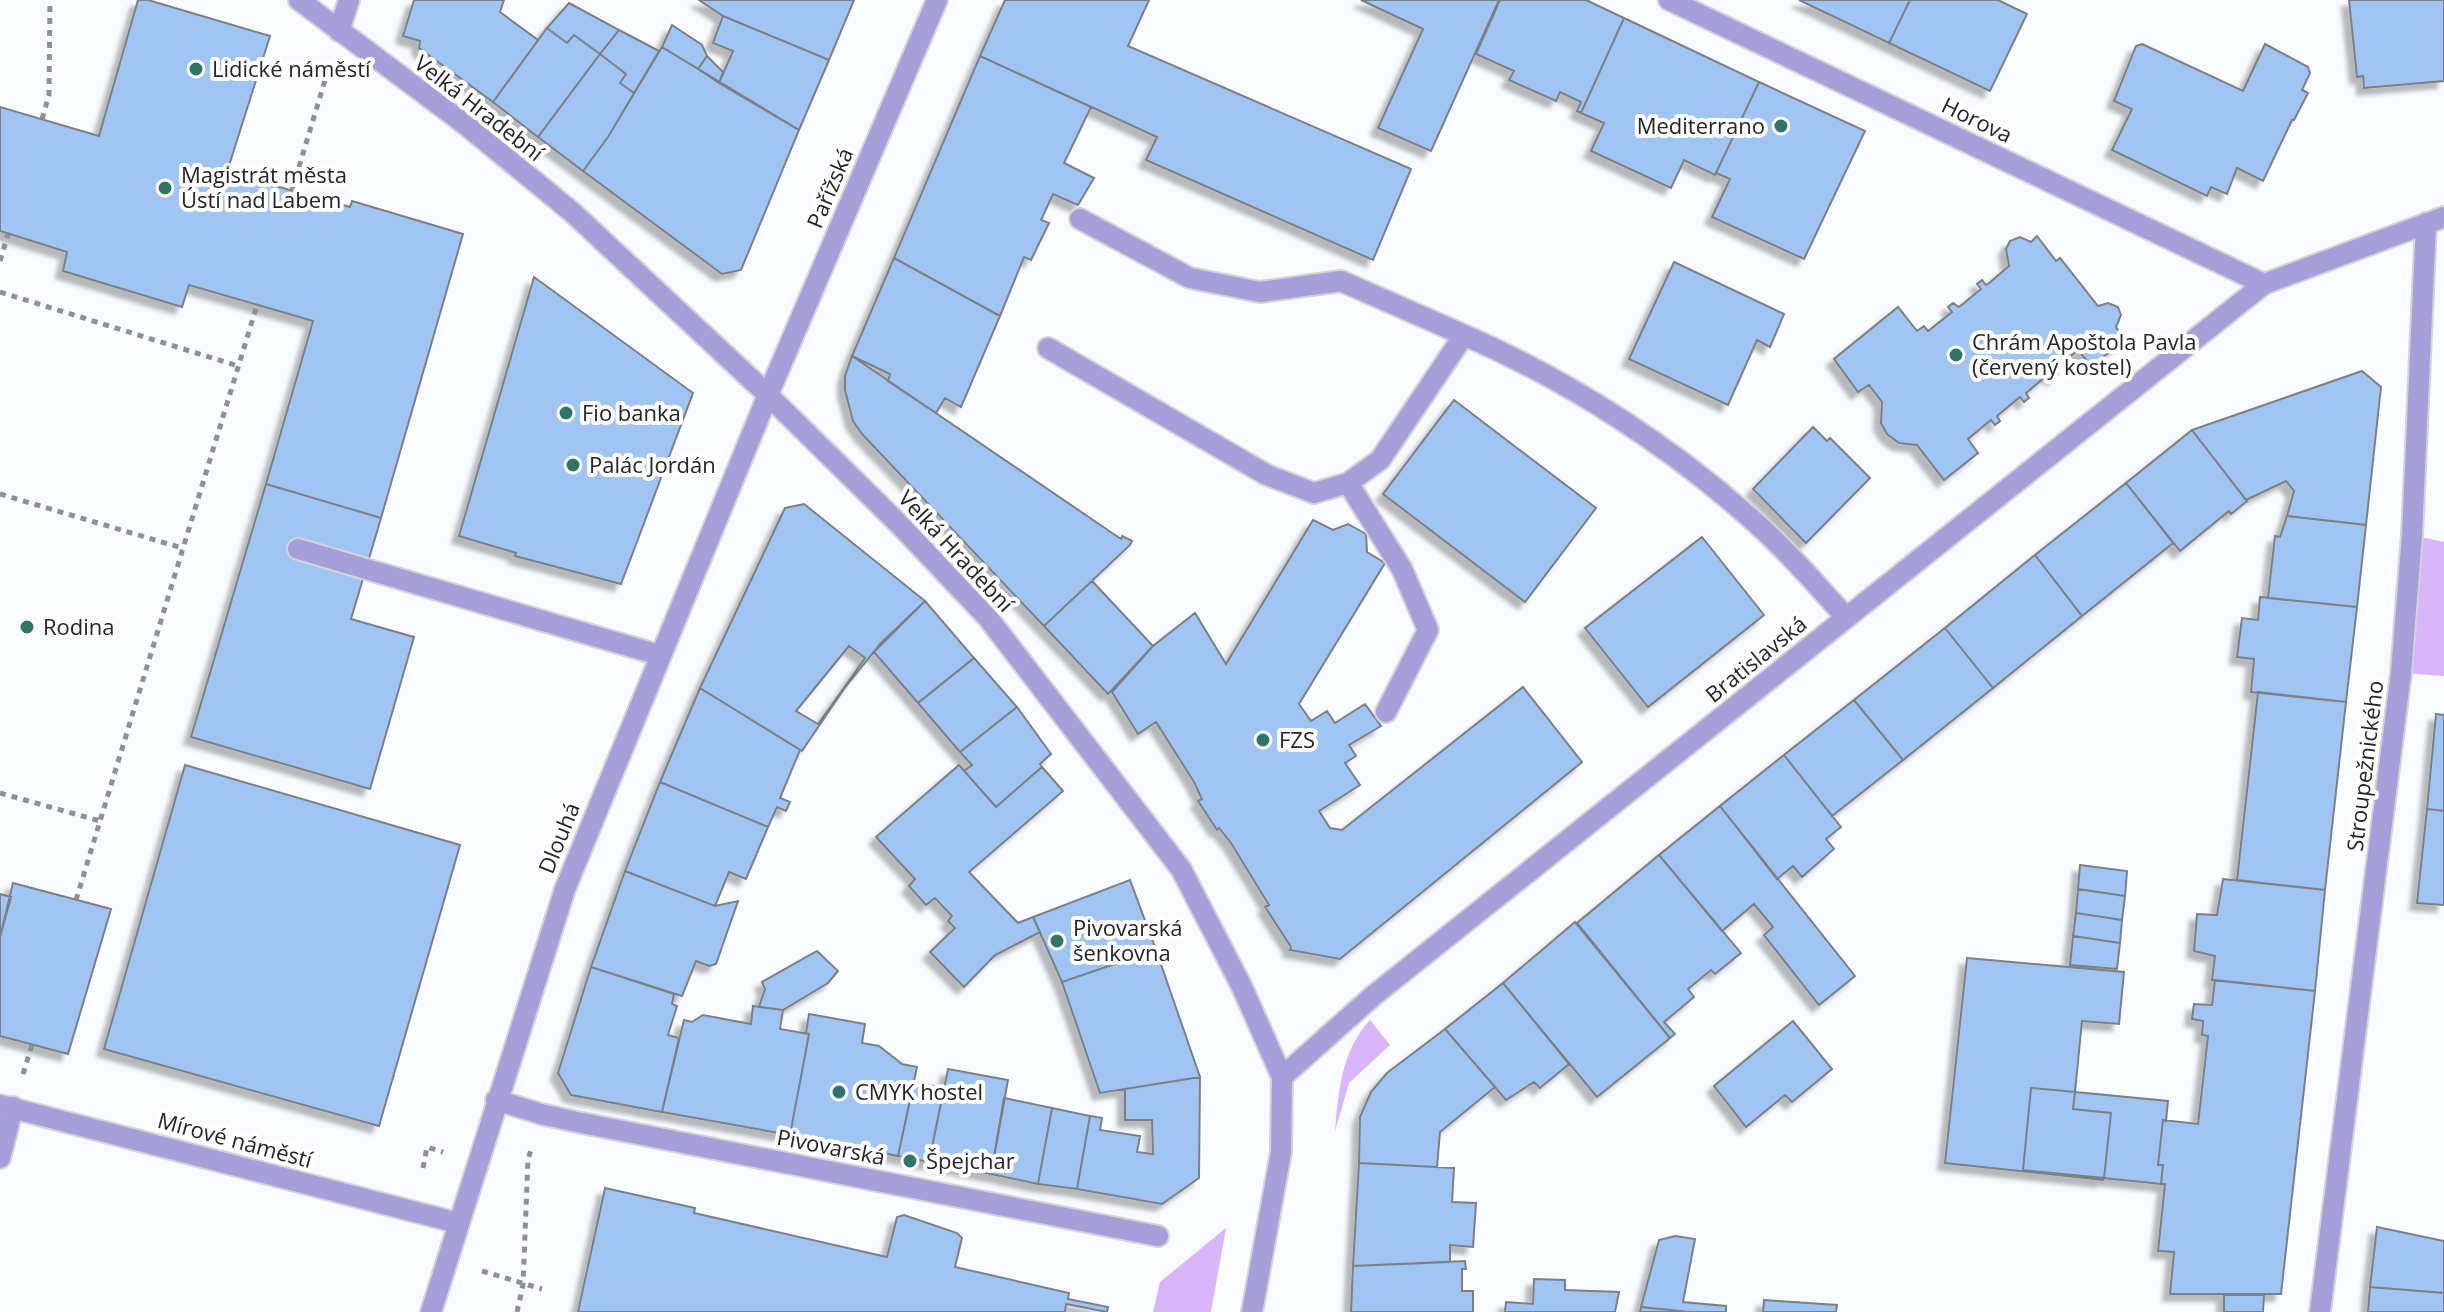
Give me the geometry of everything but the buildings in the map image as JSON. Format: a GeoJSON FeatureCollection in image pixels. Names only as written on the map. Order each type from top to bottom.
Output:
{"type":"FeatureCollection","features":[{"type":"Feature","properties":{"kind":"street","name":"Velká Hradební"},"geometry":{"type":"LineString","coordinates":[[299,0],[466,125],[572,212],[768,395],[901,526],[988,618],[1181,869],[1241,985],[1282,1077],[1281,1152],[1252,1312]]}},
{"type":"Feature","properties":{"kind":"street"},"geometry":{"type":"LineString","coordinates":[[339,31],[349,0]]}},
{"type":"Feature","properties":{"kind":"street","name":"Pařížská"},"geometry":{"type":"LineString","coordinates":[[768,395],[937,0]]}},
{"type":"Feature","properties":{"kind":"street","name":"Horova"},"geometry":{"type":"LineString","coordinates":[[1669,0],[2264,284]]}},
{"type":"Feature","properties":{"kind":"street"},"geometry":{"type":"LineString","coordinates":[[1080,219],[1190,278],[1260,292],[1341,281],[1513,356],[1679,460],[1758,525],[1846,617]]}},
{"type":"Feature","properties":{"kind":"street","name":"Bratislavská"},"geometry":{"type":"LineString","coordinates":[[1282,1077],[1373,996],[2264,284],[2435,220]]}},
{"type":"Feature","properties":{"kind":"street","name":"Stroupežnického"},"geometry":{"type":"LineString","coordinates":[[2320,1312],[2401,673],[2435,220]]}},
{"type":"Feature","properties":{"kind":"street"},"geometry":{"type":"LineString","coordinates":[[1048,348],[1278,480],[1314,493],[1348,483],[1380,460],[1464,335]]}},
{"type":"Feature","properties":{"kind":"street","name":"Dlouhá"},"geometry":{"type":"LineString","coordinates":[[431,1312],[565,889],[768,395]]}},
{"type":"Feature","properties":{"kind":"street"},"geometry":{"type":"LineString","coordinates":[[1348,483],[1402,569],[1428,630],[1386,712]]}},
{"type":"Feature","properties":{"kind":"street"},"geometry":{"type":"LineString","coordinates":[[298,549],[659,655]]}},
{"type":"Feature","properties":{"kind":"street","name":"Pivovarská"},"geometry":{"type":"LineString","coordinates":[[496,1100],[553,1117],[1158,1236]]}},
{"type":"Feature","properties":{"kind":"street"},"geometry":{"type":"LineString","coordinates":[[0,1158],[7,1106]]}},
{"type":"Feature","properties":{"kind":"street","name":"Mírové náměstí"},"geometry":{"type":"LineString","coordinates":[[7,1106],[458,1223]]}},
{"type":"Feature","properties":{"kind":"path"},"geometry":{"type":"LineString","coordinates":[[42,119],[49,95],[50,0]]}},
{"type":"Feature","properties":{"kind":"path"},"geometry":{"type":"LineString","coordinates":[[292,190],[339,31]]}},
{"type":"Feature","properties":{"kind":"path"},"geometry":{"type":"LineString","coordinates":[[0,261],[8,234]]}},
{"type":"Feature","properties":{"kind":"path"},"geometry":{"type":"LineString","coordinates":[[0,292],[238,366]]}},
{"type":"Feature","properties":{"kind":"path"},"geometry":{"type":"LineString","coordinates":[[76,900],[257,305]]}},
{"type":"Feature","properties":{"kind":"path"},"geometry":{"type":"LineString","coordinates":[[0,494],[182,548]]}},
{"type":"Feature","properties":{"kind":"path"},"geometry":{"type":"LineString","coordinates":[[0,793],[100,821]]}},
{"type":"Feature","properties":{"kind":"path"},"geometry":{"type":"LineString","coordinates":[[517,1312],[523,1285],[528,1159]]}},
{"type":"Feature","properties":{"kind":"path"},"geometry":{"type":"LineString","coordinates":[[476,1269],[542,1289]]}},
{"type":"Feature","properties":{"kind":"shaded area"},"geometry":{"type":"Polygon","coordinates":[[[2412,535],[2444,542],[2444,676],[2401,673],[2412,535]]]}},
{"type":"Feature","properties":{"kind":"shaded area"},"geometry":{"type":"Polygon","coordinates":[[[1370,1020],[1390,1045],[1349,1083],[1335,1131],[1347,1058],[1370,1020]]]}},
{"type":"Feature","properties":{"kind":"shaded area"},"geometry":{"type":"Polygon","coordinates":[[[1226,1228],[1211,1312],[1153,1312],[1160,1282],[1226,1228]]]}},
{"type":"Feature","properties":{"kind":"place","name":"Lidické náměstí"},"geometry":{"type":"Point","coordinates":[196,69]}},
{"type":"Feature","properties":{"kind":"place","name":"Mediterrano"},"geometry":{"type":"Point","coordinates":[1781,126]}},
{"type":"Feature","properties":{"kind":"place","name":"Magistrát města Ústí nad Labem"},"geometry":{"type":"Point","coordinates":[165,188]}},
{"type":"Feature","properties":{"kind":"place","name":"Chrám Apoštola Pavla (červený kostel)"},"geometry":{"type":"Point","coordinates":[1956,355]}},
{"type":"Feature","properties":{"kind":"place","name":"Fio banka"},"geometry":{"type":"Point","coordinates":[566,413]}},
{"type":"Feature","properties":{"kind":"place","name":"Palác Jordán"},"geometry":{"type":"Point","coordinates":[573,465]}},
{"type":"Feature","properties":{"kind":"place","name":"Rodina"},"geometry":{"type":"Point","coordinates":[27,627]}},
{"type":"Feature","properties":{"kind":"place","name":"FZS"},"geometry":{"type":"Point","coordinates":[1263,740]}},
{"type":"Feature","properties":{"kind":"place","name":"Pivovarská šenkovna"},"geometry":{"type":"Point","coordinates":[1057,941]}},
{"type":"Feature","properties":{"kind":"place","name":"CMYK hostel"},"geometry":{"type":"Point","coordinates":[839,1092]}},
{"type":"Feature","properties":{"kind":"place","name":"Špejchar"},"geometry":{"type":"Point","coordinates":[910,1161]}}]}
